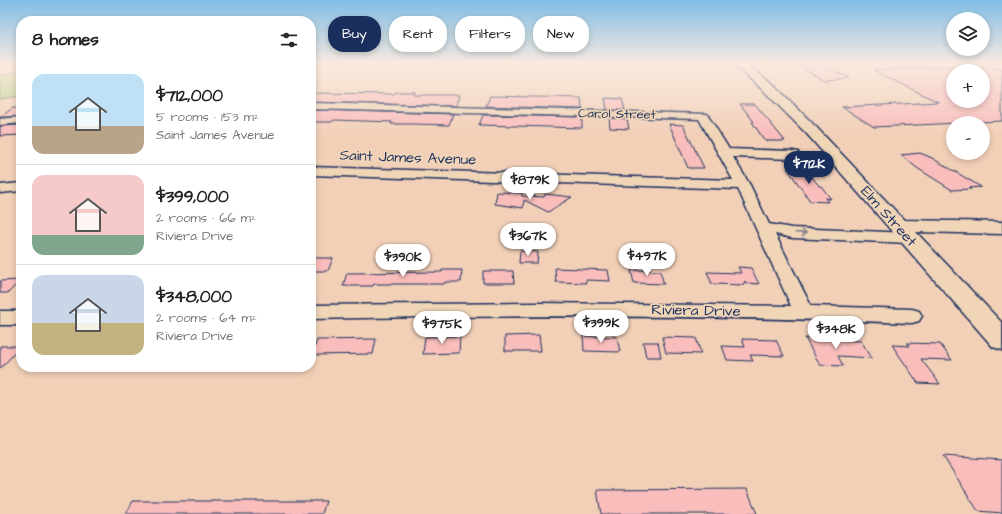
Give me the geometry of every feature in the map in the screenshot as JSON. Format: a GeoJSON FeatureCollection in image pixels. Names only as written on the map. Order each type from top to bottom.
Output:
{"type":"FeatureCollection","features":[{"type":"Feature","properties":{"kind":"main road","name":"Elm Street"},"geometry":{"type":"LineString","coordinates":[[768,87],[799,118],[1002,340]]}},
{"type":"Feature","properties":{"kind":"main road"},"geometry":{"type":"LineString","coordinates":[[904,232],[1002,228]]}},
{"type":"Feature","properties":{"kind":"main road"},"geometry":{"type":"LineString","coordinates":[[904,232],[1002,241]]}},
{"type":"Feature","properties":{"kind":"street","name":"Carol Street"},"geometry":{"type":"LineString","coordinates":[[316,106],[703,116],[743,185],[804,312]]}},
{"type":"Feature","properties":{"kind":"street"},"geometry":{"type":"LineString","coordinates":[[0,122],[16,120]]}},
{"type":"Feature","properties":{"kind":"street"},"geometry":{"type":"LineString","coordinates":[[725,153],[793,156]]}},
{"type":"Feature","properties":{"kind":"street","name":"Saint James Avenue"},"geometry":{"type":"LineString","coordinates":[[316,171],[743,185]]}},
{"type":"Feature","properties":{"kind":"street"},"geometry":{"type":"LineString","coordinates":[[0,189],[16,187]]}},
{"type":"Feature","properties":{"kind":"street"},"geometry":{"type":"LineString","coordinates":[[763,226],[792,233],[904,232]]}},
{"type":"Feature","properties":{"kind":"street","name":"Riviera Drive"},"geometry":{"type":"LineString","coordinates":[[316,312],[588,308],[804,312],[912,316]]}},
{"type":"Feature","properties":{"kind":"street"},"geometry":{"type":"LineString","coordinates":[[0,318],[16,318]]}},
{"type":"Feature","properties":{"kind":"green space"},"geometry":{"type":"Polygon","coordinates":[[[0,87],[16,87],[16,97],[0,99],[0,87]]]}},
{"type":"Feature","properties":{"kind":"building"},"geometry":{"type":"Polygon","coordinates":[[[908,87],[946,87],[946,108],[990,108],[990,87],[1002,87],[1002,121],[990,122],[990,116],[946,116],[946,124],[874,127],[842,107],[938,102],[908,87]]]}},
{"type":"Feature","properties":{"kind":"building"},"geometry":{"type":"Polygon","coordinates":[[[396,92],[415,92],[414,95],[459,95],[456,106],[316,102],[316,93],[394,94],[396,92]]]}},
{"type":"Feature","properties":{"kind":"building"},"geometry":{"type":"Polygon","coordinates":[[[490,96],[581,98],[582,109],[486,106],[490,96]]]}},
{"type":"Feature","properties":{"kind":"building"},"geometry":{"type":"Polygon","coordinates":[[[605,98],[622,99],[625,110],[607,110],[605,98]]]}},
{"type":"Feature","properties":{"kind":"building"},"geometry":{"type":"Polygon","coordinates":[[[740,104],[755,104],[785,141],[765,141],[752,122],[754,122],[740,104]]]}},
{"type":"Feature","properties":{"kind":"building"},"geometry":{"type":"Polygon","coordinates":[[[13,108],[16,108],[16,116],[0,117],[13,108]]]}},
{"type":"Feature","properties":{"kind":"building"},"geometry":{"type":"Polygon","coordinates":[[[316,110],[453,114],[449,125],[391,124],[392,122],[334,120],[332,122],[316,122],[316,110]]]}},
{"type":"Feature","properties":{"kind":"building"},"geometry":{"type":"Polygon","coordinates":[[[483,115],[582,117],[582,128],[479,125],[483,115]]]}},
{"type":"Feature","properties":{"kind":"building"},"geometry":{"type":"Polygon","coordinates":[[[609,118],[627,119],[629,129],[610,128],[609,118]]]}},
{"type":"Feature","properties":{"kind":"building"},"geometry":{"type":"Polygon","coordinates":[[[669,124],[683,125],[704,168],[688,168],[669,124]]]}},
{"type":"Feature","properties":{"kind":"building"},"geometry":{"type":"Polygon","coordinates":[[[16,125],[16,135],[0,136],[0,126],[16,125]]]}},
{"type":"Feature","properties":{"kind":"building"},"geometry":{"type":"Polygon","coordinates":[[[920,153],[932,158],[981,187],[952,190],[917,168],[901,155],[920,153]]]}},
{"type":"Feature","properties":{"kind":"building"},"geometry":{"type":"Polygon","coordinates":[[[787,168],[806,169],[831,199],[825,198],[828,202],[810,201],[787,168]]]}},
{"type":"Feature","properties":{"kind":"building"},"geometry":{"type":"Polygon","coordinates":[[[497,192],[522,193],[522,196],[544,197],[545,194],[572,197],[548,212],[524,200],[523,208],[495,204],[497,192]]]}},
{"type":"Feature","properties":{"kind":"building"},"geometry":{"type":"Polygon","coordinates":[[[520,251],[538,252],[537,263],[519,263],[520,251]]]}},
{"type":"Feature","properties":{"kind":"building"},"geometry":{"type":"Polygon","coordinates":[[[316,258],[333,258],[328,271],[316,271],[316,258]]]}},
{"type":"Feature","properties":{"kind":"building"},"geometry":{"type":"Polygon","coordinates":[[[738,267],[751,268],[759,284],[746,283],[745,281],[743,285],[712,284],[707,272],[741,273],[738,267]]]}},
{"type":"Feature","properties":{"kind":"building"},"geometry":{"type":"Polygon","coordinates":[[[555,268],[608,270],[610,281],[586,280],[586,283],[556,282],[555,268]]]}},
{"type":"Feature","properties":{"kind":"building"},"geometry":{"type":"Polygon","coordinates":[[[442,270],[462,270],[461,282],[445,282],[444,284],[374,284],[373,286],[343,286],[347,273],[442,272],[442,270]]]}},
{"type":"Feature","properties":{"kind":"building"},"geometry":{"type":"Polygon","coordinates":[[[631,270],[660,271],[664,284],[634,283],[631,270]]]}},
{"type":"Feature","properties":{"kind":"building"},"geometry":{"type":"Polygon","coordinates":[[[483,271],[513,271],[514,283],[483,283],[483,271]]]}},
{"type":"Feature","properties":{"kind":"building"},"geometry":{"type":"Polygon","coordinates":[[[16,280],[16,285],[8,293],[0,293],[0,281],[16,280]]]}},
{"type":"Feature","properties":{"kind":"building"},"geometry":{"type":"Polygon","coordinates":[[[539,335],[541,351],[505,351],[505,336],[539,335]]]}},
{"type":"Feature","properties":{"kind":"building"},"geometry":{"type":"Polygon","coordinates":[[[460,336],[459,353],[423,354],[425,337],[460,336]]]}},
{"type":"Feature","properties":{"kind":"building"},"geometry":{"type":"Polygon","coordinates":[[[583,336],[617,337],[620,352],[584,351],[583,336]]]}},
{"type":"Feature","properties":{"kind":"building"},"geometry":{"type":"Polygon","coordinates":[[[662,337],[696,338],[701,354],[666,353],[662,337]]]}},
{"type":"Feature","properties":{"kind":"building"},"geometry":{"type":"Polygon","coordinates":[[[805,338],[861,341],[872,358],[838,356],[843,366],[820,365],[805,338]]]}},
{"type":"Feature","properties":{"kind":"building"},"geometry":{"type":"Polygon","coordinates":[[[376,339],[373,354],[316,355],[317,340],[376,339]]]}},
{"type":"Feature","properties":{"kind":"building"},"geometry":{"type":"Polygon","coordinates":[[[742,339],[776,340],[784,356],[750,355],[753,361],[727,360],[722,346],[745,347],[742,339]]]}},
{"type":"Feature","properties":{"kind":"building"},"geometry":{"type":"Polygon","coordinates":[[[643,342],[658,342],[661,357],[646,357],[643,342]]]}},
{"type":"Feature","properties":{"kind":"building"},"geometry":{"type":"Polygon","coordinates":[[[907,343],[940,344],[952,360],[921,359],[940,384],[918,383],[892,345],[910,346],[907,343]]]}},
{"type":"Feature","properties":{"kind":"building"},"geometry":{"type":"Polygon","coordinates":[[[0,346],[16,346],[16,351],[0,369],[0,346]]]}},
{"type":"Feature","properties":{"kind":"building"},"geometry":{"type":"Polygon","coordinates":[[[943,456],[1002,460],[1002,513],[978,511],[943,456]]]}},
{"type":"Feature","properties":{"kind":"building"},"geometry":{"type":"Polygon","coordinates":[[[747,489],[757,514],[601,514],[597,490],[747,489]]]}},
{"type":"Feature","properties":{"kind":"building"},"geometry":{"type":"Polygon","coordinates":[[[133,501],[326,501],[322,514],[126,514],[133,501]]]}}]}
